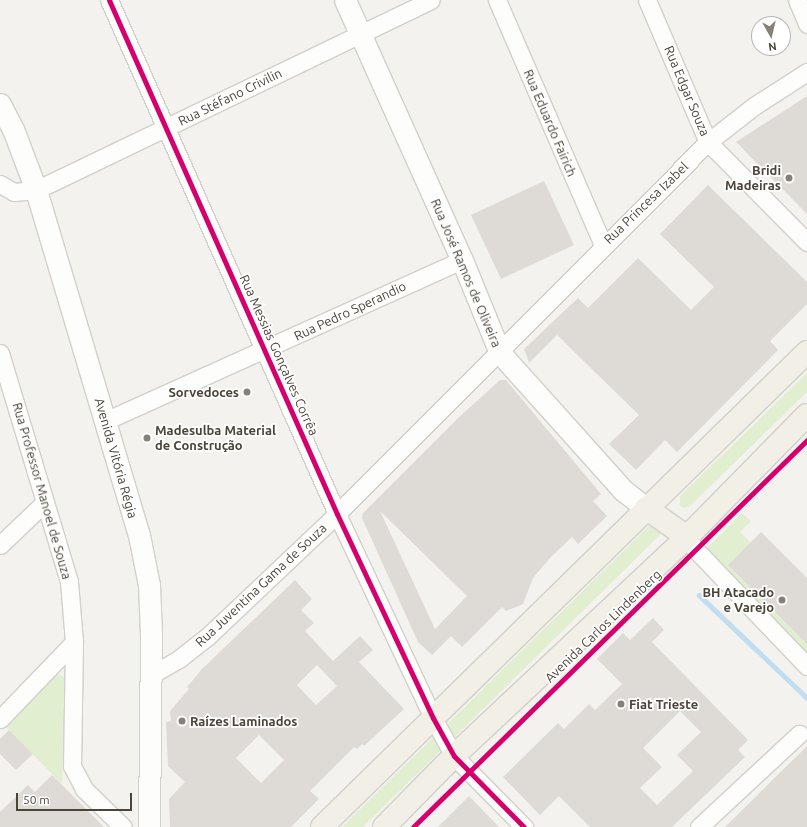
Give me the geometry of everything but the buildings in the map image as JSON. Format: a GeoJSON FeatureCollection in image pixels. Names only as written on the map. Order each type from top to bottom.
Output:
{"type":"FeatureCollection","features":[{"type":"Feature","properties":{"kind":"main road"},"geometry":{"type":"LineString","coordinates":[[322,827],[646,508],[807,352]]}},
{"type":"Feature","properties":{"kind":"main road","name":"Avenida Carlos Lindenberg"},"geometry":{"type":"LineString","coordinates":[[384,827],[454,756],[688,537],[807,415]]}},
{"type":"Feature","properties":{"kind":"main road"},"geometry":{"type":"LineString","coordinates":[[646,508],[688,537]]}},
{"type":"Feature","properties":{"kind":"street","name":"Rua Messias Gonçalves Corrêa"},"geometry":{"type":"LineString","coordinates":[[109,0],[165,128],[266,350],[337,514],[433,718],[454,756],[524,827]]}},
{"type":"Feature","properties":{"kind":"street","name":"Rua José Ramos de Oliveira"},"geometry":{"type":"LineString","coordinates":[[345,0],[462,260],[500,352],[624,491],[646,508]]}},
{"type":"Feature","properties":{"kind":"street","name":"Rua Stéfano Crivilin"},"geometry":{"type":"LineString","coordinates":[[36,190],[432,0]]}},
{"type":"Feature","properties":{"kind":"street","name":"Rua Eduardo Fairich"},"geometry":{"type":"LineString","coordinates":[[496,0],[603,245]]}},
{"type":"Feature","properties":{"kind":"street","name":"Rua Edgar Souza"},"geometry":{"type":"LineString","coordinates":[[647,0],[708,142],[807,242]]}},
{"type":"Feature","properties":{"kind":"street"},"geometry":{"type":"LineString","coordinates":[[797,0],[807,24]]}},
{"type":"Feature","properties":{"kind":"street","name":"Rua Princesa Izabel"},"geometry":{"type":"LineString","coordinates":[[500,352],[603,245],[708,142],[754,106],[807,72]]}},
{"type":"Feature","properties":{"kind":"street","name":"Avenida Vitória Régia"},"geometry":{"type":"LineString","coordinates":[[0,104],[13,129],[36,190],[139,535],[149,585],[151,675],[149,827]]}},
{"type":"Feature","properties":{"kind":"street"},"geometry":{"type":"LineString","coordinates":[[0,184],[14,192],[36,190]]}},
{"type":"Feature","properties":{"kind":"street","name":"Rua Pedro Sperandio"},"geometry":{"type":"LineString","coordinates":[[105,421],[266,350],[462,260]]}},
{"type":"Feature","properties":{"kind":"street","name":"Rua Juventina Gama de Souza"},"geometry":{"type":"LineString","coordinates":[[151,675],[180,658],[207,637],[337,514],[500,352]]}},
{"type":"Feature","properties":{"kind":"street","name":"Rua Professor Manoel de Souza"},"geometry":{"type":"LineString","coordinates":[[0,353],[4,373],[69,582],[74,642],[70,749],[72,766],[84,789],[123,827]]}},
{"type":"Feature","properties":{"kind":"street"},"geometry":{"type":"LineString","coordinates":[[0,545],[44,503]]}},
{"type":"Feature","properties":{"kind":"street"},"geometry":{"type":"LineString","coordinates":[[688,537],[695,549],[807,666]]}},
{"type":"Feature","properties":{"kind":"street"},"geometry":{"type":"LineString","coordinates":[[0,719],[74,642]]}},
{"type":"Feature","properties":{"kind":"street"},"geometry":{"type":"LineString","coordinates":[[699,827],[799,734]]}},
{"type":"Feature","properties":{"kind":"green space"},"geometry":{"type":"Polygon","coordinates":[[[807,373],[807,392],[690,506],[684,508],[680,506],[680,496],[807,373]]]}},
{"type":"Feature","properties":{"kind":"green space"},"geometry":{"type":"Polygon","coordinates":[[[742,513],[751,521],[740,532],[751,543],[728,565],[807,644],[807,652],[707,548],[742,513]]]}},
{"type":"Feature","properties":{"kind":"green space"},"geometry":{"type":"Polygon","coordinates":[[[654,521],[668,527],[363,827],[342,827],[654,521]]]}},
{"type":"Feature","properties":{"kind":"green space"},"geometry":{"type":"Polygon","coordinates":[[[57,674],[64,677],[67,684],[62,784],[4,725],[57,674]]]}},
{"type":"Feature","properties":{"kind":"waterway"},"geometry":{"type":"LineString","coordinates":[[699,595],[807,698]]}},
{"type":"Feature","properties":{"kind":"cycle path"},"geometry":{"type":"LineString","coordinates":[[109,0],[337,514],[433,718],[454,756],[524,827]]}},
{"type":"Feature","properties":{"kind":"cycle path"},"geometry":{"type":"LineString","coordinates":[[413,827],[807,440]]}},
{"type":"Feature","properties":{"kind":"place","name":"Bridi Madeiras"},"geometry":{"type":"Point","coordinates":[789,178]}},
{"type":"Feature","properties":{"kind":"place","name":"Sorvedoces"},"geometry":{"type":"Point","coordinates":[247,392]}},
{"type":"Feature","properties":{"kind":"place","name":"Madesulba Material de Construção"},"geometry":{"type":"Point","coordinates":[147,438]}},
{"type":"Feature","properties":{"kind":"place","name":"BH Atacado e Varejo"},"geometry":{"type":"Point","coordinates":[782,600]}},
{"type":"Feature","properties":{"kind":"place","name":"Fiat Trieste"},"geometry":{"type":"Point","coordinates":[621,704]}},
{"type":"Feature","properties":{"kind":"place","name":"Raízes Laminados"},"geometry":{"type":"Point","coordinates":[182,721]}}]}
